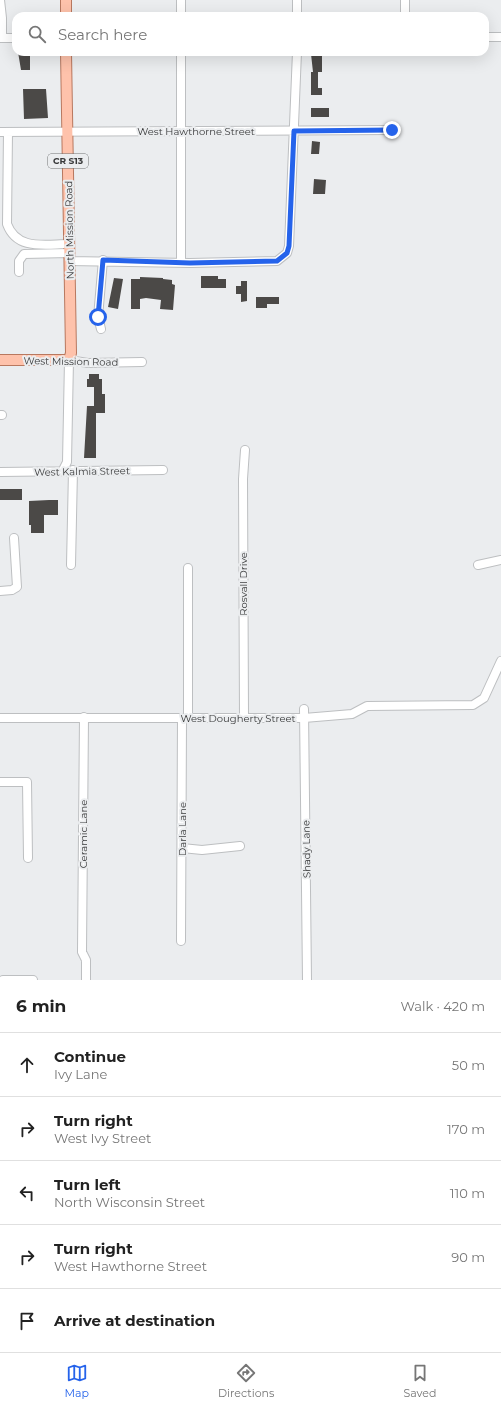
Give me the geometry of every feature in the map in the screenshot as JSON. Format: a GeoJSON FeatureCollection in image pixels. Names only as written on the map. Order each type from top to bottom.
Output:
{"type":"FeatureCollection","features":[{"type":"Feature","properties":{"kind":"main road"},"geometry":{"type":"LineString","coordinates":[[66,0],[66,12]]}},
{"type":"Feature","properties":{"kind":"main road","name":"North Mission Road"},"geometry":{"type":"LineString","coordinates":[[66,56],[71,353],[69,360]]}},
{"type":"Feature","properties":{"kind":"main road","name":"West Mission Road"},"geometry":{"type":"LineString","coordinates":[[0,360],[69,360]]}},
{"type":"Feature","properties":{"kind":"street"},"geometry":{"type":"LineString","coordinates":[[0,0],[1,38],[12,38]]}},
{"type":"Feature","properties":{"kind":"street"},"geometry":{"type":"LineString","coordinates":[[181,0],[181,12]]}},
{"type":"Feature","properties":{"kind":"street"},"geometry":{"type":"LineString","coordinates":[[297,0],[297,12]]}},
{"type":"Feature","properties":{"kind":"street"},"geometry":{"type":"LineString","coordinates":[[405,0],[405,12]]}},
{"type":"Feature","properties":{"kind":"street"},"geometry":{"type":"LineString","coordinates":[[489,37],[501,37]]}},
{"type":"Feature","properties":{"kind":"street"},"geometry":{"type":"LineString","coordinates":[[181,56],[181,262]]}},
{"type":"Feature","properties":{"kind":"street"},"geometry":{"type":"LineString","coordinates":[[4,132],[7,224],[10,234],[17,240],[26,244],[103,260],[181,262],[277,261],[287,253],[289,246],[297,56]]}},
{"type":"Feature","properties":{"kind":"street","name":"West Hawthorne Street"},"geometry":{"type":"LineString","coordinates":[[4,132],[392,130]]}},
{"type":"Feature","properties":{"kind":"street"},"geometry":{"type":"LineString","coordinates":[[19,272],[19,261],[24,254],[69,252]]}},
{"type":"Feature","properties":{"kind":"street"},"geometry":{"type":"LineString","coordinates":[[101,329],[98,317],[103,260]]}},
{"type":"Feature","properties":{"kind":"street"},"geometry":{"type":"LineString","coordinates":[[63,470],[66,462],[69,360]]}},
{"type":"Feature","properties":{"kind":"street","name":"West Mission Road"},"geometry":{"type":"LineString","coordinates":[[69,360],[88,363],[142,362]]}},
{"type":"Feature","properties":{"kind":"street","name":"Rosvall Drive"},"geometry":{"type":"LineString","coordinates":[[244,718],[243,479],[245,450]]}},
{"type":"Feature","properties":{"kind":"street","name":"West Kalmia Street"},"geometry":{"type":"LineString","coordinates":[[0,472],[50,472],[63,470],[163,470]]}},
{"type":"Feature","properties":{"kind":"street"},"geometry":{"type":"LineString","coordinates":[[72,565],[73,470]]}},
{"type":"Feature","properties":{"kind":"street"},"geometry":{"type":"LineString","coordinates":[[0,590],[12,590],[17,587],[14,538]]}},
{"type":"Feature","properties":{"kind":"street"},"geometry":{"type":"LineString","coordinates":[[478,565],[494,560],[501,560]]}},
{"type":"Feature","properties":{"kind":"street","name":"Darla Lane"},"geometry":{"type":"LineString","coordinates":[[181,941],[188,568]]}},
{"type":"Feature","properties":{"kind":"street","name":"West Dougherty Street"},"geometry":{"type":"LineString","coordinates":[[0,718],[304,718],[352,714],[367,706],[474,705],[484,698],[501,661]]}},
{"type":"Feature","properties":{"kind":"street","name":"Shady Lane"},"geometry":{"type":"LineString","coordinates":[[304,709],[307,980]]}},
{"type":"Feature","properties":{"kind":"street","name":"Ceramic Lane"},"geometry":{"type":"LineString","coordinates":[[84,717],[82,952],[86,960],[86,980]]}},
{"type":"Feature","properties":{"kind":"street"},"geometry":{"type":"LineString","coordinates":[[0,782],[27,782],[28,858]]}},
{"type":"Feature","properties":{"kind":"street"},"geometry":{"type":"LineString","coordinates":[[182,848],[202,850],[240,846]]}},
{"type":"Feature","properties":{"kind":"street"},"geometry":{"type":"LineString","coordinates":[[3,980],[33,980]]}},
{"type":"Feature","properties":{"kind":"building"},"geometry":{"type":"Polygon","coordinates":[[[19,56],[30,56],[30,70],[21,70],[19,56]]]}},
{"type":"Feature","properties":{"kind":"building"},"geometry":{"type":"Polygon","coordinates":[[[311,56],[322,56],[322,72],[313,72],[311,56]]]}},
{"type":"Feature","properties":{"kind":"building"},"geometry":{"type":"Polygon","coordinates":[[[311,72],[318,72],[318,88],[322,88],[322,95],[311,95],[311,72]]]}},
{"type":"Feature","properties":{"kind":"building"},"geometry":{"type":"Polygon","coordinates":[[[23,89],[46,89],[48,118],[24,119],[23,89]]]}},
{"type":"Feature","properties":{"kind":"building"},"geometry":{"type":"Polygon","coordinates":[[[311,108],[329,108],[329,117],[311,117],[311,108]]]}},
{"type":"Feature","properties":{"kind":"building"},"geometry":{"type":"Polygon","coordinates":[[[312,141],[320,142],[319,154],[311,154],[312,141]]]}},
{"type":"Feature","properties":{"kind":"building"},"geometry":{"type":"Polygon","coordinates":[[[314,179],[326,180],[325,194],[313,194],[314,179]]]}},
{"type":"Feature","properties":{"kind":"building"},"geometry":{"type":"Polygon","coordinates":[[[201,276],[218,276],[218,279],[226,279],[226,288],[201,288],[201,276]]]}},
{"type":"Feature","properties":{"kind":"building"},"geometry":{"type":"Polygon","coordinates":[[[140,277],[172,280],[172,284],[175,285],[173,310],[160,309],[161,300],[146,298],[140,299],[140,309],[131,309],[131,279],[140,279],[140,277]]]}},
{"type":"Feature","properties":{"kind":"building"},"geometry":{"type":"Polygon","coordinates":[[[114,278],[123,279],[118,309],[108,307],[114,278]]]}},
{"type":"Feature","properties":{"kind":"building"},"geometry":{"type":"Polygon","coordinates":[[[241,281],[247,281],[247,301],[241,302],[241,294],[236,294],[236,286],[241,286],[241,281]]]}},
{"type":"Feature","properties":{"kind":"building"},"geometry":{"type":"Polygon","coordinates":[[[256,297],[279,297],[279,304],[267,304],[267,308],[256,308],[256,297]]]}},
{"type":"Feature","properties":{"kind":"building"},"geometry":{"type":"Polygon","coordinates":[[[89,374],[99,374],[99,379],[102,379],[102,394],[105,394],[105,413],[96,413],[96,458],[84,458],[87,406],[94,406],[94,387],[87,387],[87,379],[89,379],[89,374]]]}},
{"type":"Feature","properties":{"kind":"building"},"geometry":{"type":"Polygon","coordinates":[[[0,489],[22,489],[22,500],[0,500],[0,489]]]}},
{"type":"Feature","properties":{"kind":"building"},"geometry":{"type":"Polygon","coordinates":[[[58,500],[58,515],[44,515],[44,533],[31,533],[31,525],[29,525],[29,501],[58,500]]]}},
{"type":"Feature","properties":{"kind":"route"},"geometry":{"type":"LineString","coordinates":[[98,317],[103,260],[190,263],[277,261],[284,256],[287,253],[289,246],[294,131],[392,130]]}}]}
